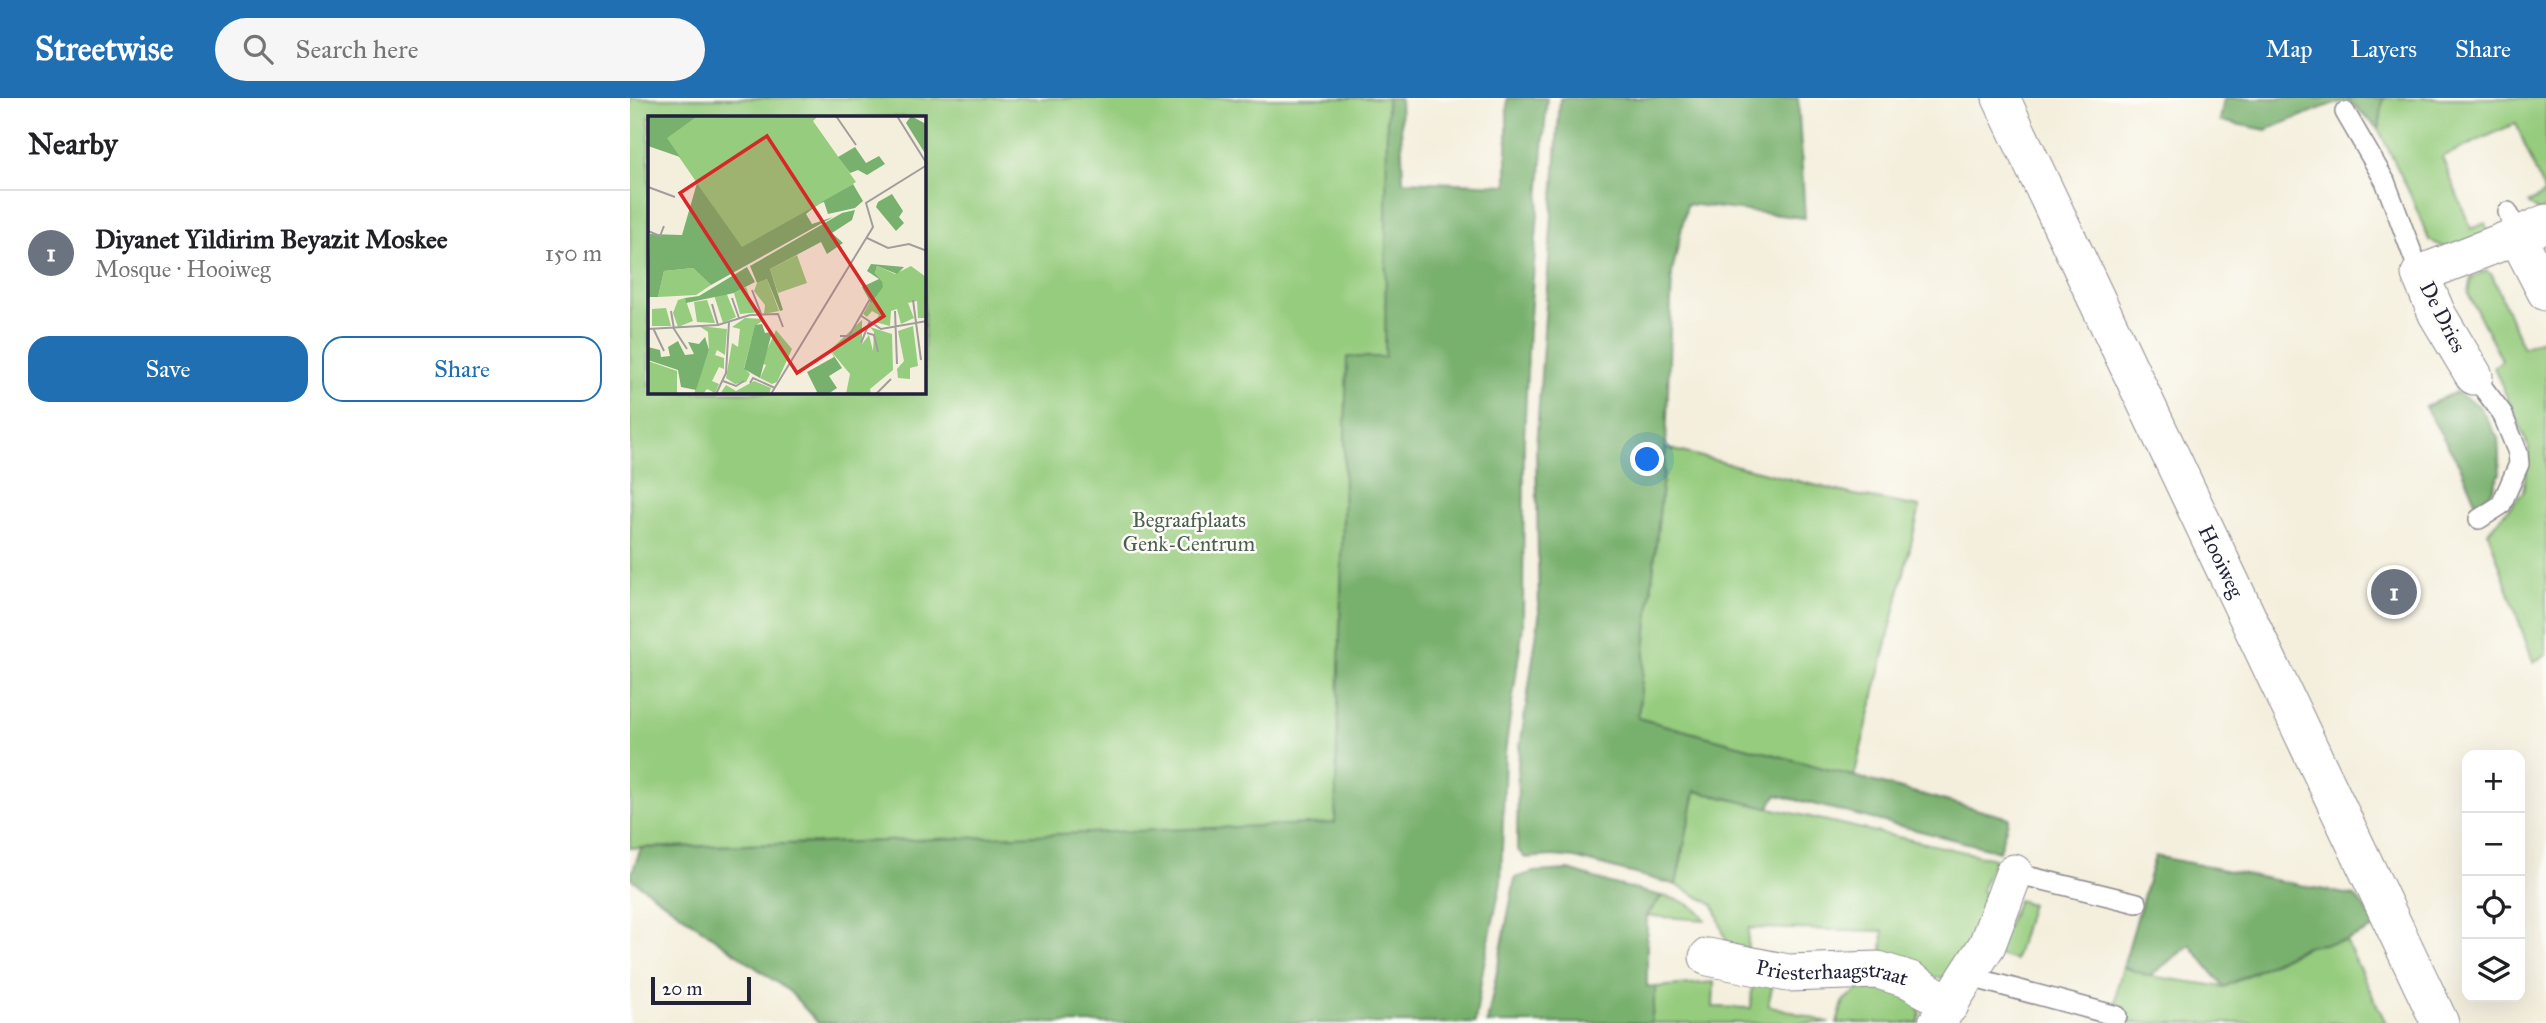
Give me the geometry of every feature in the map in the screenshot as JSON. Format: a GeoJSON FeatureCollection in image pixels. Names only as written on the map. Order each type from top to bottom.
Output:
{"type":"FeatureCollection","features":[{"type":"Feature","properties":{"kind":"street","name":"Hooiweg"},"geometry":{"type":"LineString","coordinates":[[2001,98],[2440,1023]]}},
{"type":"Feature","properties":{"kind":"street","name":"De Dries"},"geometry":{"type":"LineString","coordinates":[[2474,376],[2437,314],[2420,274],[2524,224],[2546,292]]}},
{"type":"Feature","properties":{"kind":"street"},"geometry":{"type":"LineString","coordinates":[[1951,1001],[1987,945],[2014,873]]}},
{"type":"Feature","properties":{"kind":"street","name":"Priesterhaagstraat"},"geometry":{"type":"LineString","coordinates":[[1708,957],[1788,973],[1878,970],[1910,980],[1951,1001]]}},
{"type":"Feature","properties":{"kind":"lane"},"geometry":{"type":"LineString","coordinates":[[2345,113],[2385,181],[2420,274]]}},
{"type":"Feature","properties":{"kind":"lane"},"geometry":{"type":"LineString","coordinates":[[2474,376],[2501,414],[2518,453],[2519,464],[2501,505],[2479,519]]}},
{"type":"Feature","properties":{"kind":"lane"},"geometry":{"type":"LineString","coordinates":[[2014,873],[2137,903]]}},
{"type":"Feature","properties":{"kind":"lane"},"geometry":{"type":"LineString","coordinates":[[1951,1001],[2117,1016]]}},
{"type":"Feature","properties":{"kind":"green space","name":"Begraafplaats Genk-Centrum"},"geometry":{"type":"Polygon","coordinates":[[[630,98],[1390,98],[1476,825],[630,848],[630,98]]]}},
{"type":"Feature","properties":{"kind":"green space"},"geometry":{"type":"Polygon","coordinates":[[[1387,98],[1400,98],[1403,181],[1507,185],[1507,98],[1547,98],[1529,329],[1524,438],[1523,626],[1505,753],[1501,883],[1475,1023],[818,1023],[790,992],[630,878],[641,848],[1335,823],[1347,357],[1385,357],[1387,98]]]}},
{"type":"Feature","properties":{"kind":"green space"},"geometry":{"type":"Polygon","coordinates":[[[1560,98],[1798,98],[1805,218],[1687,204],[1672,273],[1666,448],[1638,718],[2009,818],[1999,851],[1777,795],[1768,808],[1695,791],[1676,885],[1575,858],[1525,858],[1517,849],[1518,761],[1539,617],[1536,447],[1560,98]]]}},
{"type":"Feature","properties":{"kind":"green space"},"geometry":{"type":"Polygon","coordinates":[[[2224,98],[2383,98],[2379,130],[2350,101],[2332,104],[2266,130],[2220,121],[2224,98]]]}},
{"type":"Feature","properties":{"kind":"green space"},"geometry":{"type":"Polygon","coordinates":[[[2383,98],[2546,98],[2546,208],[2539,212],[2528,203],[2545,194],[2516,123],[2442,157],[2471,229],[2485,223],[2488,233],[2448,249],[2429,240],[2379,130],[2383,98]]]}},
{"type":"Feature","properties":{"kind":"green space"},"geometry":{"type":"Polygon","coordinates":[[[2486,271],[2492,275],[2523,348],[2546,338],[2546,655],[2533,662],[2488,532],[2523,492],[2529,448],[2494,367],[2502,360],[2468,293],[2471,278],[2486,271]]]}},
{"type":"Feature","properties":{"kind":"green space"},"geometry":{"type":"Polygon","coordinates":[[[2456,392],[2479,406],[2498,438],[2500,473],[2491,493],[2477,506],[2461,468],[2425,407],[2456,392]]]}},
{"type":"Feature","properties":{"kind":"green space"},"geometry":{"type":"Polygon","coordinates":[[[1666,448],[1850,494],[1920,507],[1854,777],[1638,718],[1666,448]]]}},
{"type":"Feature","properties":{"kind":"green space"},"geometry":{"type":"Polygon","coordinates":[[[1695,791],[1995,859],[1982,888],[1989,908],[1946,980],[1882,958],[1883,931],[1749,928],[1747,953],[1726,941],[1714,905],[1676,885],[1695,791]]]}},
{"type":"Feature","properties":{"kind":"green space"},"geometry":{"type":"Polygon","coordinates":[[[2155,856],[2355,896],[2378,926],[2346,941],[2306,946],[2224,987],[2190,945],[2150,976],[2123,967],[2155,856]]]}},
{"type":"Feature","properties":{"kind":"green space"},"geometry":{"type":"Polygon","coordinates":[[[1569,870],[1662,896],[1647,914],[1647,986],[1656,987],[1651,1023],[1487,1023],[1515,878],[1534,872],[1569,870]]]}},
{"type":"Feature","properties":{"kind":"green space"},"geometry":{"type":"Polygon","coordinates":[[[1662,896],[1693,907],[1705,920],[1647,916],[1662,896]]]}},
{"type":"Feature","properties":{"kind":"green space"},"geometry":{"type":"Polygon","coordinates":[[[2018,900],[2031,904],[2015,960],[1995,954],[2018,900]]]}},
{"type":"Feature","properties":{"kind":"green space"},"geometry":{"type":"Polygon","coordinates":[[[2346,941],[2386,1023],[2132,1023],[2116,1007],[2117,988],[2123,967],[2150,976],[2224,987],[2309,946],[2346,941]]]}},
{"type":"Feature","properties":{"kind":"green space"},"geometry":{"type":"Polygon","coordinates":[[[1714,982],[1713,1007],[1751,1008],[1752,983],[1773,984],[1768,1005],[1830,1023],[1651,1023],[1656,987],[1714,982]]]}},
{"type":"Feature","properties":{"kind":"green space"},"geometry":{"type":"Polygon","coordinates":[[[1866,985],[1911,994],[1920,1011],[1918,1023],[1837,1023],[1844,1000],[1866,985]]]}},
{"type":"Feature","properties":{"kind":"place","name":"Diyanet Yildirim Beyazit Moskee"},"geometry":{"type":"Point","coordinates":[2394,592]}}]}
